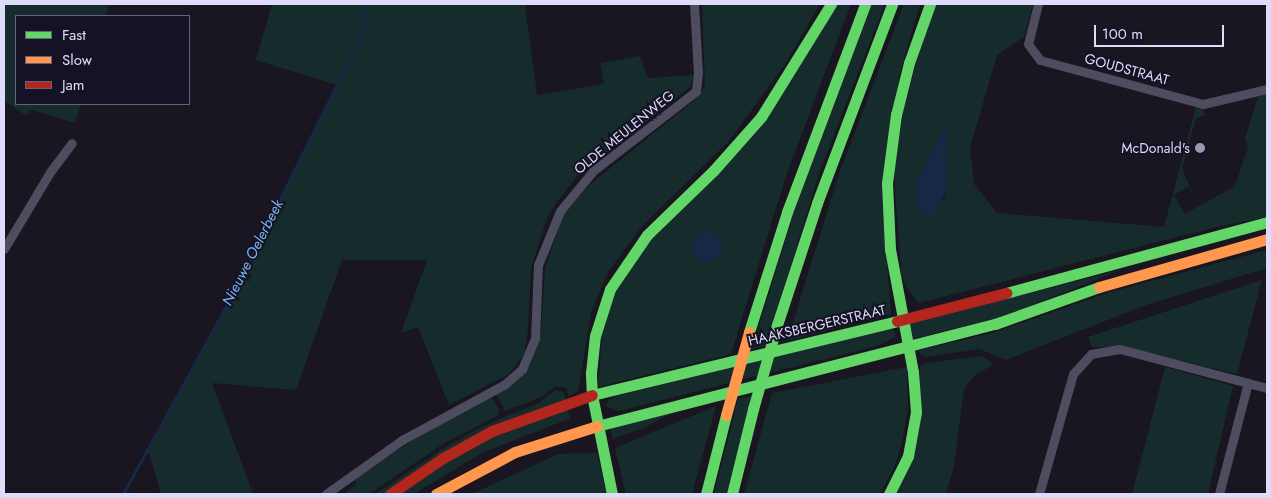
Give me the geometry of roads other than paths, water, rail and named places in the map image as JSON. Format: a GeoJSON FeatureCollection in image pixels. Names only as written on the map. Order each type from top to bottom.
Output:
{"type":"FeatureCollection","features":[{"type":"Feature","properties":{"kind":"main road"},"geometry":{"type":"LineString","coordinates":[[612,494],[592,395],[595,336],[617,276],[647,235],[725,158],[761,117],[831,4]]}},
{"type":"Feature","properties":{"kind":"main road"},"geometry":{"type":"LineString","coordinates":[[706,494],[749,332],[791,203],[865,4]]}},
{"type":"Feature","properties":{"kind":"main road"},"geometry":{"type":"LineString","coordinates":[[732,494],[753,409],[777,325],[817,203],[892,4]]}},
{"type":"Feature","properties":{"kind":"main road"},"geometry":{"type":"LineString","coordinates":[[889,494],[908,456],[916,412],[908,346],[890,249],[886,183],[896,115],[909,62],[930,4]]}},
{"type":"Feature","properties":{"kind":"main road","name":"HAAKSBERGERSTRAAT"},"geometry":{"type":"LineString","coordinates":[[390,494],[443,458],[492,431],[592,395],[903,320],[1267,222]]}},
{"type":"Feature","properties":{"kind":"main road"},"geometry":{"type":"LineString","coordinates":[[436,494],[515,452],[598,426],[812,373],[995,324],[1087,290],[1267,239]]}},
{"type":"Feature","properties":{"kind":"main road"},"geometry":{"type":"LineString","coordinates":[[1242,246],[1267,246]]}},
{"type":"Feature","properties":{"kind":"street","name":"OLDE MEULENWEG"},"geometry":{"type":"LineString","coordinates":[[326,494],[402,440],[505,384],[522,368],[535,339],[538,265],[560,211],[593,172],[696,91],[698,73],[694,4]]}},
{"type":"Feature","properties":{"kind":"street","name":"GOUDSTRAAT"},"geometry":{"type":"LineString","coordinates":[[1038,4],[1028,44],[1040,60],[1203,104],[1267,89]]}},
{"type":"Feature","properties":{"kind":"street"},"geometry":{"type":"LineString","coordinates":[[4,250],[50,172],[72,143]]}},
{"type":"Feature","properties":{"kind":"street"},"geometry":{"type":"LineString","coordinates":[[1039,494],[1073,374],[1091,354],[1120,350],[1267,388]]}},
{"type":"Feature","properties":{"kind":"street"},"geometry":{"type":"LineString","coordinates":[[1219,494],[1248,383]]}},
{"type":"Feature","properties":{"kind":"water"},"geometry":{"type":"Polygon","coordinates":[[[947,121],[946,190],[938,212],[926,218],[915,200],[918,180],[947,121]]]}},
{"type":"Feature","properties":{"kind":"water"},"geometry":{"type":"Polygon","coordinates":[[[707,232],[718,236],[722,247],[718,258],[707,262],[696,258],[692,247],[696,236],[707,232]]]}},
{"type":"Feature","properties":{"kind":"waterway","name":"Nieuwe Oelerbeek"},"geometry":{"type":"LineString","coordinates":[[123,494],[232,296],[357,44],[368,4]]}},
{"type":"Feature","properties":{"kind":"place","name":"McDonald's"},"geometry":{"type":"Point","coordinates":[1200,148]}}]}
